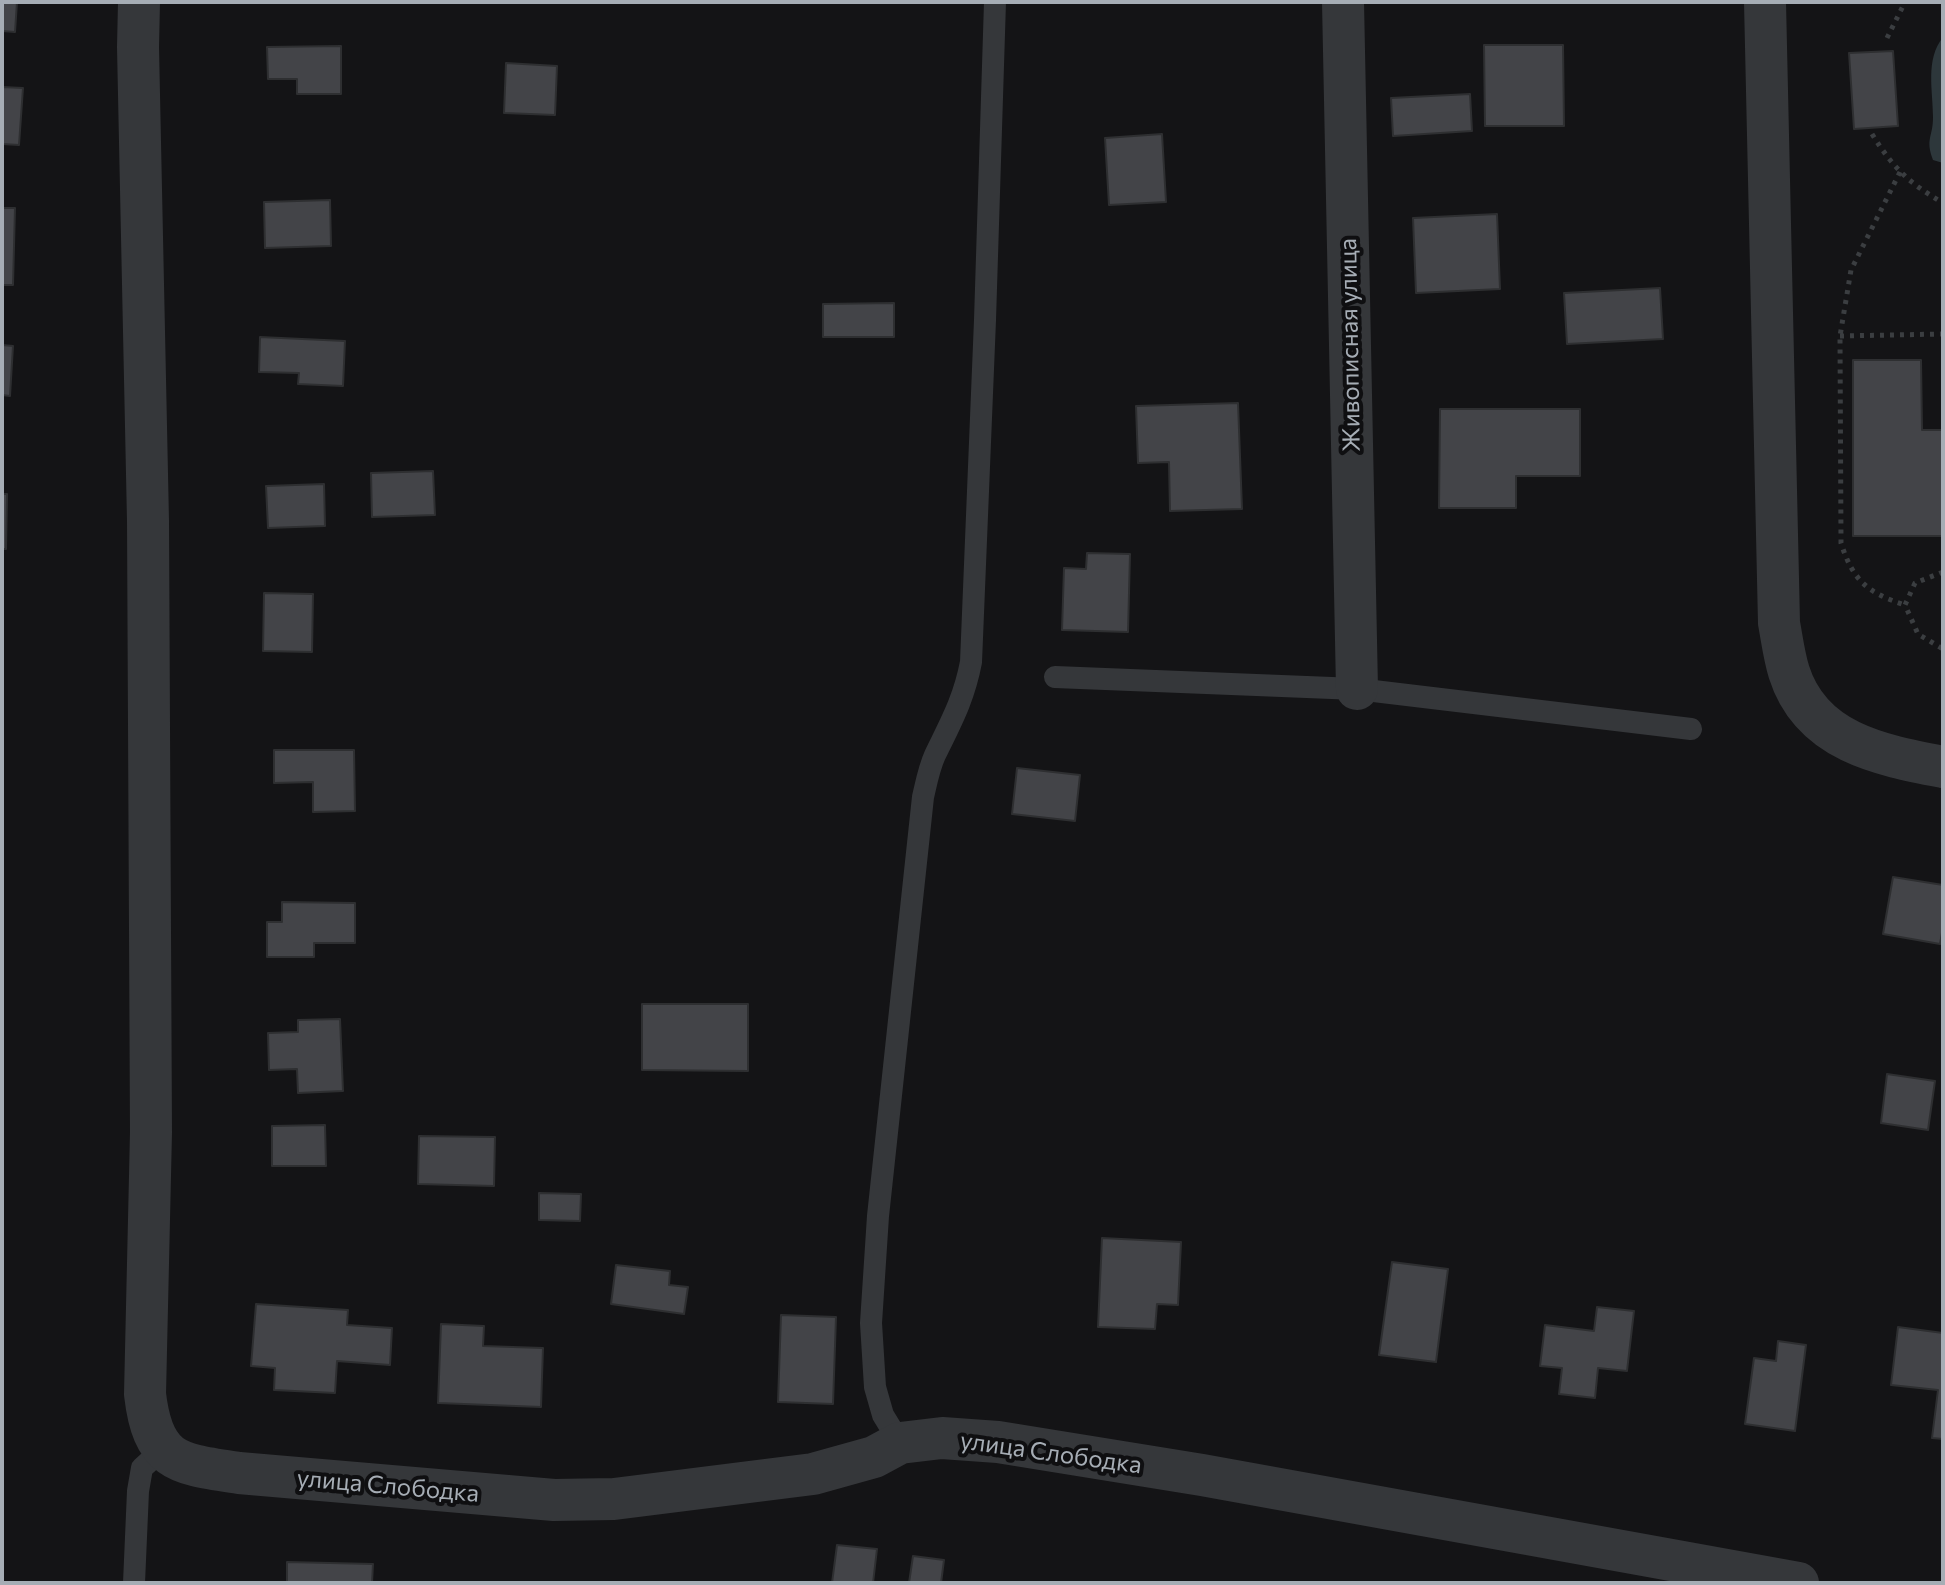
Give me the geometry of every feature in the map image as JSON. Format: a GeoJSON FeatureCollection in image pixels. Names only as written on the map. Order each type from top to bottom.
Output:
{"type":"FeatureCollection","features":[{"type":"Feature","properties":{"kind":"street"},"geometry":{"type":"LineString","coordinates":[[139,2],[148,521],[151,1132],[145,1394],[148,1424],[163,1449]]}},
{"type":"Feature","properties":{"kind":"street","name":"Живописная улица"},"geometry":{"type":"LineString","coordinates":[[1343,2],[1357,689]]}},
{"type":"Feature","properties":{"kind":"street"},"geometry":{"type":"LineString","coordinates":[[1765,2],[1779,623],[1789,673],[1807,706],[1825,726],[1844,740],[1890,757],[1943,767]]}},
{"type":"Feature","properties":{"kind":"street","name":"улица Слободка"},"geometry":{"type":"LineString","coordinates":[[163,1449],[177,1460],[195,1466],[239,1473],[584,1500],[813,1474],[874,1457],[900,1443],[942,1438],[1014,1444],[1202,1475],[1798,1583]]}},
{"type":"Feature","properties":{"kind":"lane"},"geometry":{"type":"LineString","coordinates":[[900,1443],[883,1415],[875,1387],[871,1323],[878,1216],[923,797],[934,758],[966,692],[971,662],[995,2]]}},
{"type":"Feature","properties":{"kind":"lane"},"geometry":{"type":"LineString","coordinates":[[1055,677],[1357,689],[1691,729]]}},
{"type":"Feature","properties":{"kind":"lane"},"geometry":{"type":"LineString","coordinates":[[134,1583],[142,1468],[163,1449]]}},
{"type":"Feature","properties":{"kind":"path"},"geometry":{"type":"LineString","coordinates":[[1887,38],[1905,2]]}},
{"type":"Feature","properties":{"kind":"path"},"geometry":{"type":"LineString","coordinates":[[1872,134],[1887,158],[1914,187],[1943,203]]}},
{"type":"Feature","properties":{"kind":"path"},"geometry":{"type":"LineString","coordinates":[[1900,172],[1851,270],[1840,336],[1841,543],[1849,568],[1878,596],[1905,605],[1918,634],[1943,649]]}},
{"type":"Feature","properties":{"kind":"path"},"geometry":{"type":"LineString","coordinates":[[1840,336],[1943,334]]}},
{"type":"Feature","properties":{"kind":"path"},"geometry":{"type":"LineString","coordinates":[[1905,605],[1915,583],[1943,572]]}},
{"type":"Feature","properties":{"kind":"shaded area"},"geometry":{"type":"Polygon","coordinates":[[[1943,37],[1943,163],[1933,160],[1929,142],[1933,124],[1932,65],[1943,37]]]}},
{"type":"Feature","properties":{"kind":"building"},"geometry":{"type":"Polygon","coordinates":[[[2,2],[17,2],[15,32],[2,31],[2,2]]]}},
{"type":"Feature","properties":{"kind":"building"},"geometry":{"type":"Polygon","coordinates":[[[1484,45],[1563,45],[1564,126],[1485,126],[1484,45]]]}},
{"type":"Feature","properties":{"kind":"building"},"geometry":{"type":"Polygon","coordinates":[[[341,46],[341,94],[297,94],[297,79],[268,79],[267,47],[341,46]]]}},
{"type":"Feature","properties":{"kind":"building"},"geometry":{"type":"Polygon","coordinates":[[[1893,51],[1898,126],[1854,129],[1849,53],[1893,51]]]}},
{"type":"Feature","properties":{"kind":"building"},"geometry":{"type":"Polygon","coordinates":[[[506,63],[557,66],[555,115],[504,113],[506,63]]]}},
{"type":"Feature","properties":{"kind":"building"},"geometry":{"type":"Polygon","coordinates":[[[2,87],[23,88],[19,145],[2,144],[2,87]]]}},
{"type":"Feature","properties":{"kind":"building"},"geometry":{"type":"Polygon","coordinates":[[[1470,94],[1472,131],[1393,136],[1391,98],[1470,94]]]}},
{"type":"Feature","properties":{"kind":"building"},"geometry":{"type":"Polygon","coordinates":[[[1162,134],[1166,202],[1109,205],[1105,138],[1162,134]]]}},
{"type":"Feature","properties":{"kind":"building"},"geometry":{"type":"Polygon","coordinates":[[[330,200],[331,246],[265,248],[264,202],[330,200]]]}},
{"type":"Feature","properties":{"kind":"building"},"geometry":{"type":"Polygon","coordinates":[[[2,208],[15,208],[13,285],[2,285],[2,208]]]}},
{"type":"Feature","properties":{"kind":"building"},"geometry":{"type":"Polygon","coordinates":[[[1497,214],[1500,289],[1416,293],[1413,218],[1497,214]]]}},
{"type":"Feature","properties":{"kind":"building"},"geometry":{"type":"Polygon","coordinates":[[[1660,288],[1663,339],[1567,344],[1564,293],[1660,288]]]}},
{"type":"Feature","properties":{"kind":"building"},"geometry":{"type":"Polygon","coordinates":[[[894,303],[894,337],[823,337],[823,304],[894,303]]]}},
{"type":"Feature","properties":{"kind":"building"},"geometry":{"type":"Polygon","coordinates":[[[260,337],[345,341],[343,386],[298,384],[299,373],[259,372],[260,337]]]}},
{"type":"Feature","properties":{"kind":"building"},"geometry":{"type":"Polygon","coordinates":[[[2,345],[13,346],[10,396],[2,395],[2,345]]]}},
{"type":"Feature","properties":{"kind":"building"},"geometry":{"type":"Polygon","coordinates":[[[1853,360],[1921,360],[1922,430],[1943,430],[1943,536],[1853,536],[1853,360]]]}},
{"type":"Feature","properties":{"kind":"building"},"geometry":{"type":"Polygon","coordinates":[[[1238,403],[1242,509],[1170,511],[1169,462],[1138,463],[1136,406],[1238,403]]]}},
{"type":"Feature","properties":{"kind":"building"},"geometry":{"type":"Polygon","coordinates":[[[1440,409],[1580,409],[1580,476],[1516,476],[1516,508],[1439,508],[1440,409]]]}},
{"type":"Feature","properties":{"kind":"building"},"geometry":{"type":"Polygon","coordinates":[[[433,471],[435,515],[372,517],[371,473],[433,471]]]}},
{"type":"Feature","properties":{"kind":"building"},"geometry":{"type":"Polygon","coordinates":[[[324,484],[325,526],[268,528],[266,486],[324,484]]]}},
{"type":"Feature","properties":{"kind":"building"},"geometry":{"type":"Polygon","coordinates":[[[2,494],[7,494],[6,549],[2,549],[2,494]]]}},
{"type":"Feature","properties":{"kind":"building"},"geometry":{"type":"Polygon","coordinates":[[[1087,553],[1130,554],[1128,632],[1062,630],[1064,568],[1086,569],[1087,553]]]}},
{"type":"Feature","properties":{"kind":"building"},"geometry":{"type":"Polygon","coordinates":[[[264,593],[313,594],[312,652],[263,651],[264,593]]]}},
{"type":"Feature","properties":{"kind":"building"},"geometry":{"type":"Polygon","coordinates":[[[274,750],[354,750],[355,811],[313,812],[313,782],[274,783],[274,750]]]}},
{"type":"Feature","properties":{"kind":"building"},"geometry":{"type":"Polygon","coordinates":[[[1017,768],[1080,775],[1075,821],[1012,814],[1017,768]]]}},
{"type":"Feature","properties":{"kind":"building"},"geometry":{"type":"Polygon","coordinates":[[[1893,877],[1943,885],[1940,944],[1883,934],[1893,877]]]}},
{"type":"Feature","properties":{"kind":"building"},"geometry":{"type":"Polygon","coordinates":[[[282,902],[355,903],[355,943],[314,943],[314,957],[267,957],[267,922],[282,922],[282,902]]]}},
{"type":"Feature","properties":{"kind":"building"},"geometry":{"type":"Polygon","coordinates":[[[642,1004],[748,1004],[748,1071],[642,1070],[642,1004]]]}},
{"type":"Feature","properties":{"kind":"building"},"geometry":{"type":"Polygon","coordinates":[[[340,1019],[343,1091],[298,1093],[297,1069],[269,1070],[268,1033],[298,1032],[298,1020],[340,1019]]]}},
{"type":"Feature","properties":{"kind":"building"},"geometry":{"type":"Polygon","coordinates":[[[1887,1074],[1935,1081],[1928,1130],[1881,1123],[1887,1074]]]}},
{"type":"Feature","properties":{"kind":"building"},"geometry":{"type":"Polygon","coordinates":[[[325,1125],[326,1166],[272,1166],[272,1126],[325,1125]]]}},
{"type":"Feature","properties":{"kind":"building"},"geometry":{"type":"Polygon","coordinates":[[[419,1136],[495,1137],[494,1186],[418,1184],[419,1136]]]}},
{"type":"Feature","properties":{"kind":"building"},"geometry":{"type":"Polygon","coordinates":[[[539,1193],[581,1194],[580,1221],[539,1220],[539,1193]]]}},
{"type":"Feature","properties":{"kind":"building"},"geometry":{"type":"Polygon","coordinates":[[[1102,1238],[1181,1242],[1178,1305],[1157,1304],[1155,1329],[1098,1327],[1102,1238]]]}},
{"type":"Feature","properties":{"kind":"building"},"geometry":{"type":"Polygon","coordinates":[[[1392,1262],[1448,1269],[1436,1362],[1379,1355],[1392,1262]]]}},
{"type":"Feature","properties":{"kind":"building"},"geometry":{"type":"Polygon","coordinates":[[[616,1265],[670,1271],[669,1285],[688,1287],[684,1314],[611,1304],[616,1265]]]}},
{"type":"Feature","properties":{"kind":"building"},"geometry":{"type":"Polygon","coordinates":[[[256,1304],[348,1310],[347,1325],[392,1328],[390,1365],[337,1361],[335,1393],[274,1390],[275,1368],[251,1366],[256,1304]]]}},
{"type":"Feature","properties":{"kind":"building"},"geometry":{"type":"Polygon","coordinates":[[[1597,1307],[1634,1311],[1627,1371],[1598,1368],[1595,1398],[1559,1394],[1562,1368],[1540,1366],[1545,1325],[1594,1331],[1597,1307]]]}},
{"type":"Feature","properties":{"kind":"building"},"geometry":{"type":"Polygon","coordinates":[[[781,1315],[836,1317],[833,1404],[778,1402],[781,1315]]]}},
{"type":"Feature","properties":{"kind":"building"},"geometry":{"type":"Polygon","coordinates":[[[441,1324],[484,1326],[483,1346],[543,1348],[541,1407],[438,1403],[441,1324]]]}},
{"type":"Feature","properties":{"kind":"building"},"geometry":{"type":"Polygon","coordinates":[[[1898,1327],[1943,1333],[1943,1439],[1932,1438],[1938,1390],[1891,1385],[1898,1327]]]}},
{"type":"Feature","properties":{"kind":"building"},"geometry":{"type":"Polygon","coordinates":[[[1778,1341],[1806,1345],[1795,1431],[1745,1424],[1754,1358],[1776,1361],[1778,1341]]]}},
{"type":"Feature","properties":{"kind":"building"},"geometry":{"type":"Polygon","coordinates":[[[837,1545],[877,1549],[873,1583],[832,1583],[837,1545]]]}},
{"type":"Feature","properties":{"kind":"building"},"geometry":{"type":"Polygon","coordinates":[[[913,1556],[944,1560],[941,1583],[909,1583],[913,1556]]]}},
{"type":"Feature","properties":{"kind":"building"},"geometry":{"type":"Polygon","coordinates":[[[287,1562],[373,1564],[372,1583],[287,1583],[287,1562]]]}}]}
